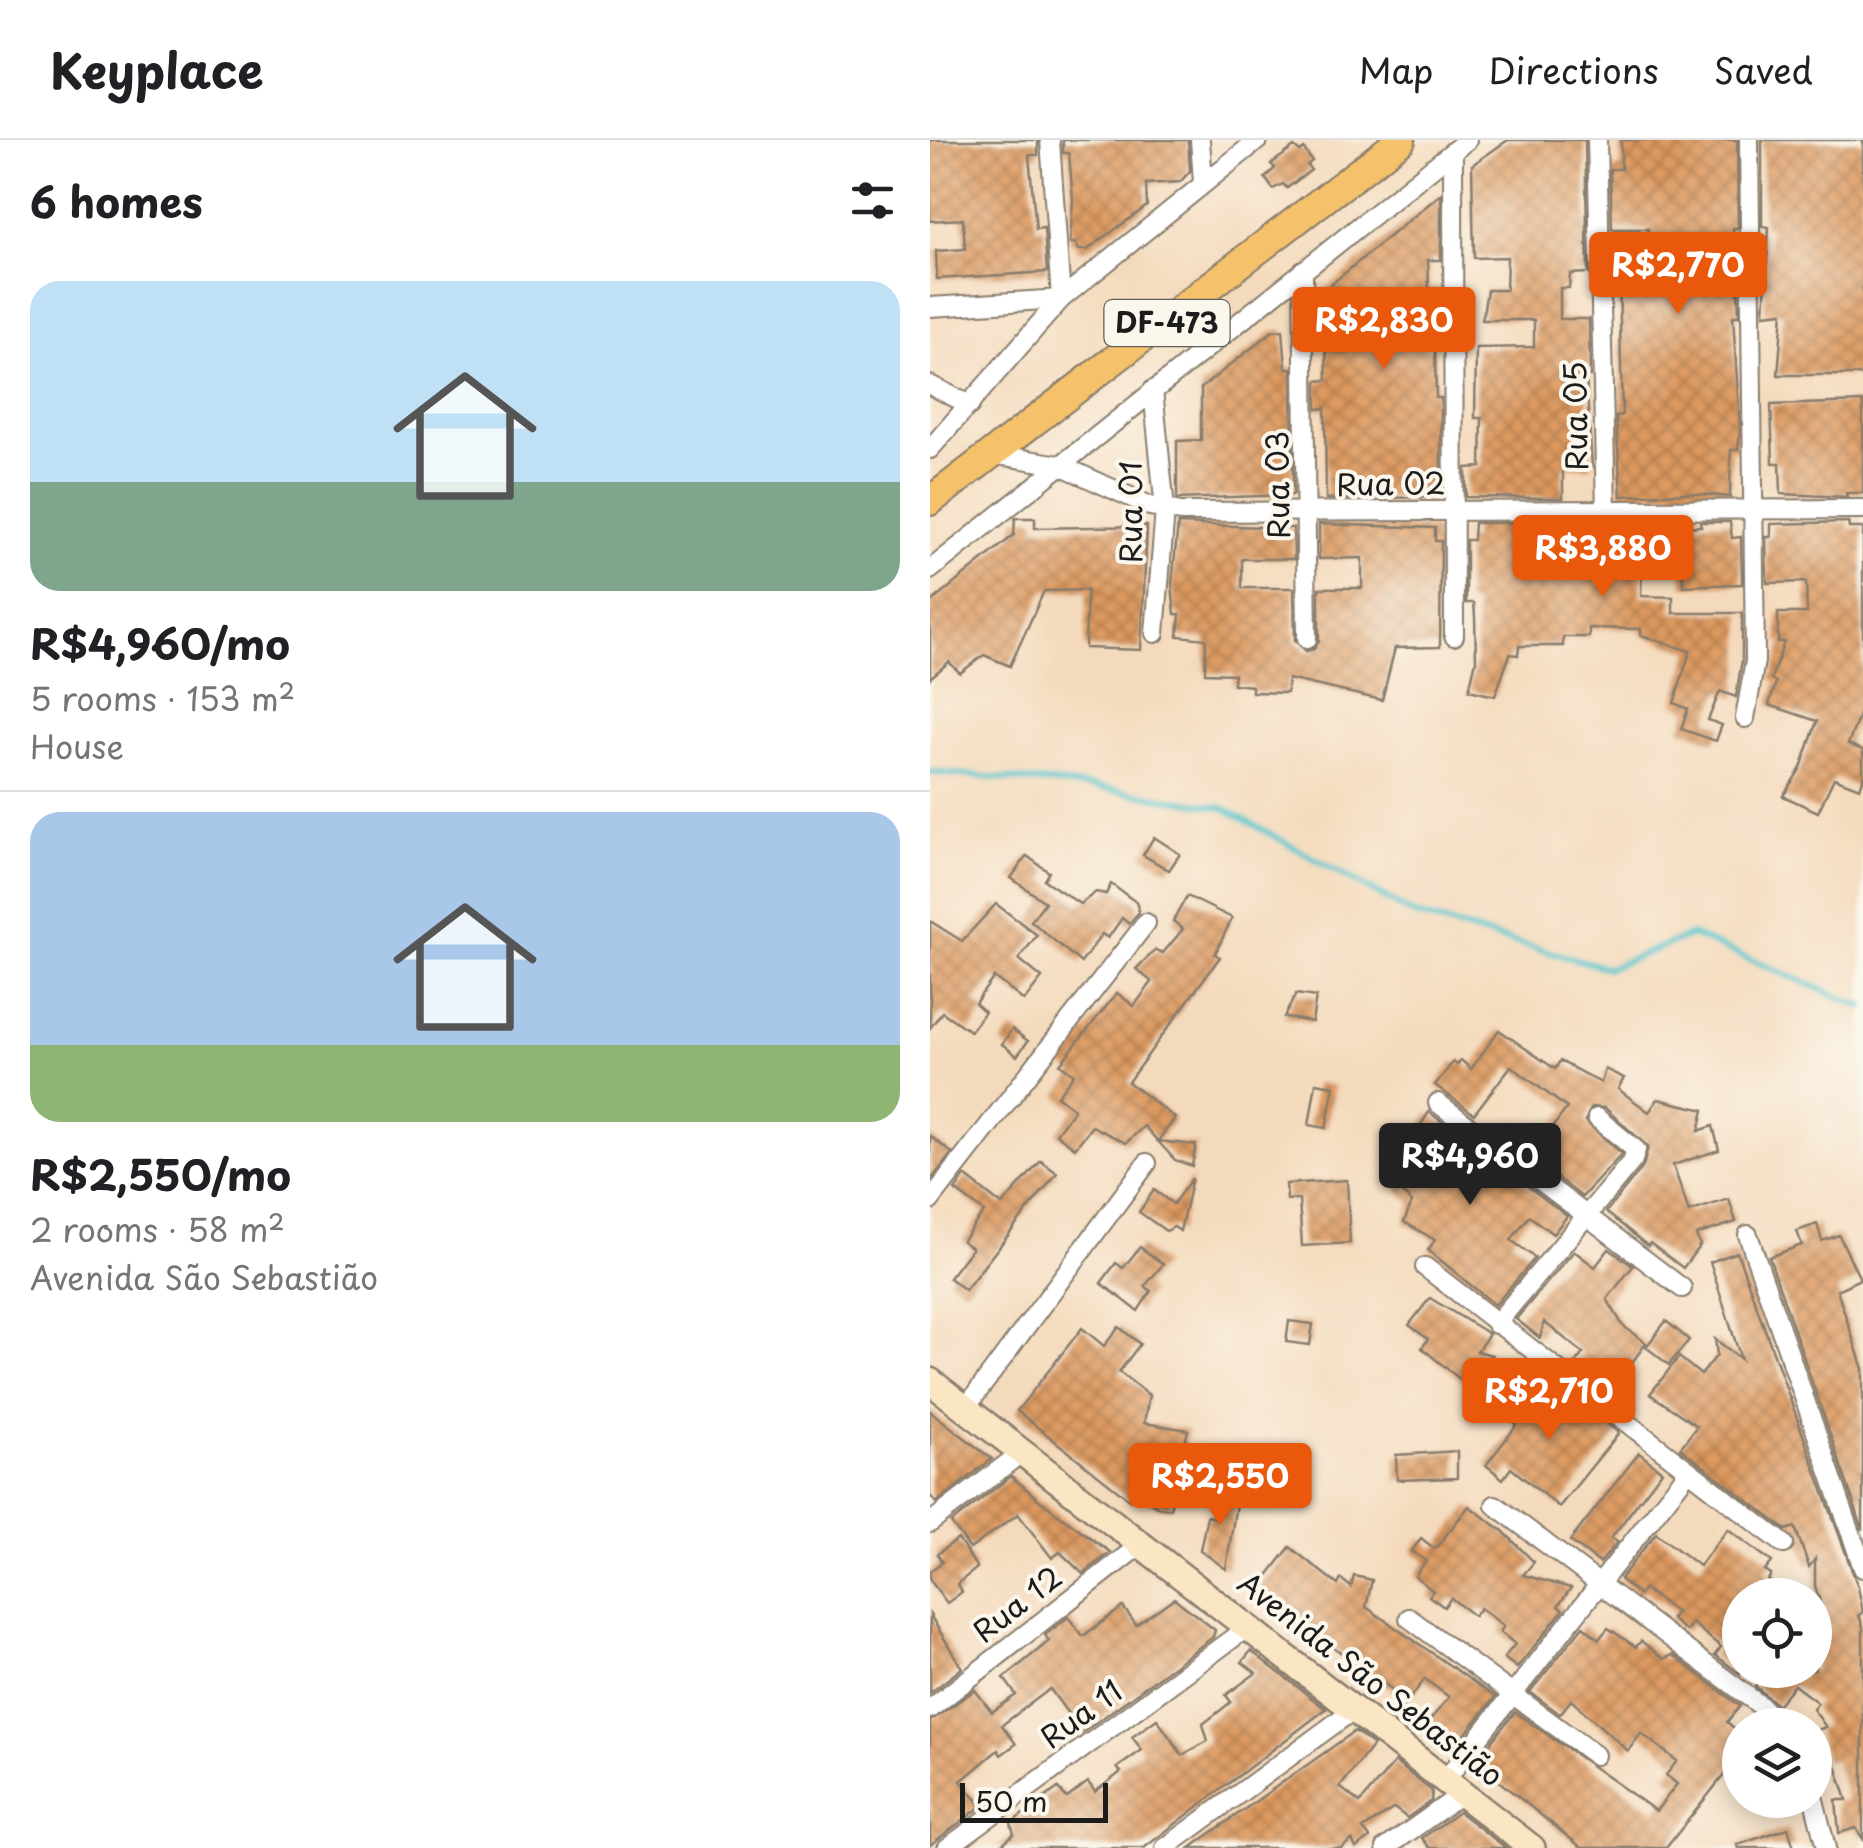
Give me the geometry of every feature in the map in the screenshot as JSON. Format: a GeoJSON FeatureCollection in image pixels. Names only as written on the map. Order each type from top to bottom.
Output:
{"type":"FeatureCollection","features":[{"type":"Feature","properties":{"kind":"main road","name":"DF-473"},"geometry":{"type":"LineString","coordinates":[[930,501],[1400,140]]}},
{"type":"Feature","properties":{"kind":"street"},"geometry":{"type":"LineString","coordinates":[[1050,140],[1061,299]]}},
{"type":"Feature","properties":{"kind":"street"},"geometry":{"type":"LineString","coordinates":[[1200,140],[1203,182]]}},
{"type":"Feature","properties":{"kind":"street"},"geometry":{"type":"LineString","coordinates":[[930,448],[1061,299],[1258,140]]}},
{"type":"Feature","properties":{"kind":"street","name":"Rua 05"},"geometry":{"type":"LineString","coordinates":[[1597,140],[1606,510]]}},
{"type":"Feature","properties":{"kind":"street"},"geometry":{"type":"LineString","coordinates":[[1745,718],[1755,661],[1749,140]]}},
{"type":"Feature","properties":{"kind":"street"},"geometry":{"type":"LineString","coordinates":[[930,570],[1460,145]]}},
{"type":"Feature","properties":{"kind":"street"},"geometry":{"type":"LineString","coordinates":[[1454,636],[1460,145]]}},
{"type":"Feature","properties":{"kind":"street","name":"Rua 03"},"geometry":{"type":"LineString","coordinates":[[1303,270],[1307,638]]}},
{"type":"Feature","properties":{"kind":"street"},"geometry":{"type":"LineString","coordinates":[[930,307],[1061,299]]}},
{"type":"Feature","properties":{"kind":"street"},"geometry":{"type":"LineString","coordinates":[[930,384],[970,405]]}},
{"type":"Feature","properties":{"kind":"street","name":"Rua 01"},"geometry":{"type":"LineString","coordinates":[[1153,390],[1165,510],[1155,633]]}},
{"type":"Feature","properties":{"kind":"street","name":"Rua 02"},"geometry":{"type":"LineString","coordinates":[[991,454],[1060,465],[1165,510],[1307,513],[1863,509]]}},
{"type":"Feature","properties":{"kind":"street"},"geometry":{"type":"LineString","coordinates":[[930,1201],[1146,923]]}},
{"type":"Feature","properties":{"kind":"street"},"geometry":{"type":"LineString","coordinates":[[1438,1103],[1587,1212],[1682,1288]]}},
{"type":"Feature","properties":{"kind":"street"},"geometry":{"type":"LineString","coordinates":[[1496,1324],[1633,1160],[1636,1150],[1596,1118]]}},
{"type":"Feature","properties":{"kind":"street"},"geometry":{"type":"LineString","coordinates":[[964,1409],[1147,1163]]}},
{"type":"Feature","properties":{"kind":"street"},"geometry":{"type":"LineString","coordinates":[[1748,1235],[1863,1568]]}},
{"type":"Feature","properties":{"kind":"street"},"geometry":{"type":"LineString","coordinates":[[1426,1267],[1784,1544]]}},
{"type":"Feature","properties":{"kind":"street","name":"Avenida São Sebastião"},"geometry":{"type":"LineString","coordinates":[[930,1381],[1532,1848]]}},
{"type":"Feature","properties":{"kind":"street"},"geometry":{"type":"LineString","coordinates":[[930,1523],[1020,1454]]}},
{"type":"Feature","properties":{"kind":"street"},"geometry":{"type":"LineString","coordinates":[[1386,1848],[1454,1786],[1511,1692],[1687,1472]]}},
{"type":"Feature","properties":{"kind":"street"},"geometry":{"type":"LineString","coordinates":[[1495,1505],[1759,1708]]}},
{"type":"Feature","properties":{"kind":"street","name":"Rua 12"},"geometry":{"type":"LineString","coordinates":[[930,1709],[1140,1545]]}},
{"type":"Feature","properties":{"kind":"street"},"geometry":{"type":"LineString","coordinates":[[1409,1618],[1595,1755]]}},
{"type":"Feature","properties":{"kind":"street","name":"Rua 11"},"geometry":{"type":"LineString","coordinates":[[948,1848],[1248,1627]]}},
{"type":"Feature","properties":{"kind":"street"},"geometry":{"type":"LineString","coordinates":[[1166,1848],[1356,1708]]}},
{"type":"Feature","properties":{"kind":"street"},"geometry":{"type":"LineString","coordinates":[[1818,1818],[1826,1848]]}},
{"type":"Feature","properties":{"kind":"building"},"geometry":{"type":"Polygon","coordinates":[[[930,140],[1038,140],[1038,155],[1029,155],[1036,229],[1044,228],[1047,272],[937,279],[936,251],[965,249],[963,219],[930,221],[930,140]]]}},
{"type":"Feature","properties":{"kind":"building"},"geometry":{"type":"Polygon","coordinates":[[[1063,140],[1188,140],[1190,171],[1180,182],[1146,184],[1147,206],[1087,250],[1079,250],[1075,243],[1070,243],[1073,200],[1069,153],[1063,153],[1063,140]]]}},
{"type":"Feature","properties":{"kind":"building"},"geometry":{"type":"Polygon","coordinates":[[[1508,140],[1585,140],[1588,273],[1570,274],[1569,288],[1560,288],[1560,319],[1589,319],[1590,376],[1586,376],[1592,467],[1563,467],[1563,498],[1466,497],[1466,468],[1481,467],[1482,418],[1475,418],[1476,348],[1534,347],[1534,320],[1482,320],[1487,290],[1506,290],[1507,257],[1474,258],[1472,165],[1508,140]]]}},
{"type":"Feature","properties":{"kind":"building"},"geometry":{"type":"Polygon","coordinates":[[[1621,140],[1737,140],[1738,228],[1733,228],[1731,287],[1738,287],[1739,316],[1733,316],[1740,429],[1738,450],[1731,450],[1730,497],[1688,493],[1621,496],[1616,417],[1622,415],[1619,273],[1647,272],[1649,258],[1648,229],[1612,229],[1610,169],[1621,169],[1621,140]]]}},
{"type":"Feature","properties":{"kind":"building"},"geometry":{"type":"Polygon","coordinates":[[[1762,140],[1863,140],[1863,375],[1778,375],[1783,312],[1764,314],[1769,227],[1762,226],[1762,140]]]}},
{"type":"Feature","properties":{"kind":"building"},"geometry":{"type":"Polygon","coordinates":[[[1294,147],[1300,152],[1304,149],[1312,161],[1307,165],[1311,170],[1287,188],[1283,184],[1273,189],[1265,178],[1275,168],[1271,164],[1294,147]]]}},
{"type":"Feature","properties":{"kind":"building"},"geometry":{"type":"Polygon","coordinates":[[[1441,194],[1441,260],[1428,260],[1429,289],[1441,290],[1441,320],[1341,331],[1341,342],[1435,349],[1436,398],[1441,398],[1441,497],[1326,499],[1325,408],[1317,409],[1317,381],[1327,380],[1324,290],[1441,194]]]}},
{"type":"Feature","properties":{"kind":"building"},"geometry":{"type":"Polygon","coordinates":[[[1283,330],[1286,368],[1292,368],[1293,495],[1177,499],[1177,441],[1201,440],[1201,388],[1273,331],[1283,330]]]}},
{"type":"Feature","properties":{"kind":"building"},"geometry":{"type":"Polygon","coordinates":[[[1863,402],[1863,493],[1846,493],[1847,497],[1781,494],[1780,463],[1773,463],[1771,405],[1863,402]]]}},
{"type":"Feature","properties":{"kind":"building"},"geometry":{"type":"Polygon","coordinates":[[[1015,518],[1035,518],[1035,528],[1147,526],[1141,650],[1085,648],[1087,590],[1044,591],[1010,666],[984,655],[960,673],[949,662],[930,678],[930,603],[1014,535],[1015,518]]]}},
{"type":"Feature","properties":{"kind":"building"},"geometry":{"type":"Polygon","coordinates":[[[1700,522],[1730,522],[1732,538],[1741,537],[1742,584],[1683,586],[1683,563],[1642,563],[1641,596],[1673,597],[1673,613],[1742,613],[1742,660],[1736,697],[1720,691],[1708,720],[1722,725],[1716,741],[1681,729],[1688,709],[1674,703],[1690,651],[1641,635],[1641,629],[1589,628],[1589,637],[1563,637],[1563,646],[1519,646],[1518,655],[1510,654],[1495,696],[1469,690],[1476,660],[1474,603],[1466,603],[1466,540],[1473,540],[1474,523],[1564,523],[1579,526],[1579,542],[1611,542],[1611,523],[1641,523],[1642,538],[1683,537],[1683,527],[1701,526],[1700,522]]]}},
{"type":"Feature","properties":{"kind":"building"},"geometry":{"type":"Polygon","coordinates":[[[1848,522],[1849,528],[1863,528],[1863,706],[1848,744],[1863,750],[1863,779],[1860,788],[1834,778],[1818,812],[1783,796],[1801,768],[1817,721],[1769,705],[1776,682],[1771,679],[1784,642],[1778,642],[1778,613],[1807,613],[1806,582],[1767,583],[1766,537],[1771,537],[1771,524],[1848,522]]]}},
{"type":"Feature","properties":{"kind":"building"},"geometry":{"type":"Polygon","coordinates":[[[1178,524],[1293,528],[1294,559],[1242,559],[1242,588],[1294,588],[1295,640],[1306,651],[1314,649],[1319,640],[1319,588],[1362,588],[1362,558],[1319,559],[1319,524],[1435,528],[1435,541],[1441,541],[1440,647],[1395,648],[1382,700],[1288,679],[1287,693],[1252,692],[1252,686],[1233,684],[1234,674],[1205,673],[1206,639],[1178,636],[1180,614],[1175,614],[1172,584],[1178,524]]]}},
{"type":"Feature","properties":{"kind":"building"},"geometry":{"type":"Polygon","coordinates":[[[1154,837],[1180,854],[1169,870],[1143,855],[1154,837]]]}},
{"type":"Feature","properties":{"kind":"building"},"geometry":{"type":"Polygon","coordinates":[[[1027,856],[1049,872],[1044,880],[1080,904],[1096,892],[1106,894],[1111,884],[1136,902],[1139,912],[1129,924],[1122,918],[1108,938],[1102,934],[1081,963],[1031,921],[1045,902],[1011,878],[1027,856]]]}},
{"type":"Feature","properties":{"kind":"building"},"geometry":{"type":"Polygon","coordinates":[[[1187,896],[1232,918],[1215,954],[1220,957],[1128,1082],[1175,1118],[1158,1141],[1196,1145],[1192,1166],[1175,1160],[1144,1126],[1126,1143],[1092,1126],[1075,1148],[1056,1134],[1074,1109],[1057,1096],[1074,1074],[1060,1064],[1117,993],[1134,1006],[1152,982],[1136,969],[1155,950],[1163,953],[1183,929],[1173,921],[1187,896]]]}},
{"type":"Feature","properties":{"kind":"building"},"geometry":{"type":"Polygon","coordinates":[[[996,904],[1037,935],[1019,959],[1042,978],[1024,1001],[994,977],[975,1003],[985,1012],[970,1031],[942,1012],[930,1028],[930,921],[962,941],[996,904]]]}},
{"type":"Feature","properties":{"kind":"building"},"geometry":{"type":"Polygon","coordinates":[[[1296,994],[1316,997],[1312,1022],[1284,1017],[1296,994]]]}},
{"type":"Feature","properties":{"kind":"building"},"geometry":{"type":"Polygon","coordinates":[[[1012,1029],[1028,1041],[1017,1056],[1002,1044],[1012,1029]]]}},
{"type":"Feature","properties":{"kind":"building"},"geometry":{"type":"Polygon","coordinates":[[[1499,1030],[1555,1069],[1560,1061],[1601,1083],[1605,1069],[1624,1078],[1618,1089],[1649,1112],[1658,1099],[1704,1110],[1699,1131],[1713,1126],[1719,1150],[1673,1165],[1689,1212],[1729,1199],[1736,1222],[1696,1235],[1700,1245],[1683,1268],[1606,1212],[1643,1167],[1648,1147],[1605,1108],[1592,1107],[1585,1121],[1622,1154],[1582,1197],[1530,1157],[1567,1108],[1511,1066],[1474,1114],[1435,1085],[1453,1062],[1457,1065],[1461,1060],[1471,1069],[1499,1030]]]}},
{"type":"Feature","properties":{"kind":"building"},"geometry":{"type":"Polygon","coordinates":[[[1316,1083],[1334,1086],[1326,1128],[1309,1125],[1316,1083]]]}},
{"type":"Feature","properties":{"kind":"building"},"geometry":{"type":"Polygon","coordinates":[[[1429,1112],[1567,1216],[1553,1234],[1529,1216],[1511,1240],[1535,1258],[1495,1305],[1428,1250],[1435,1240],[1404,1222],[1412,1202],[1398,1190],[1403,1152],[1429,1112]]]}},
{"type":"Feature","properties":{"kind":"building"},"geometry":{"type":"Polygon","coordinates":[[[930,1136],[952,1153],[930,1181],[930,1136]]]}},
{"type":"Feature","properties":{"kind":"building"},"geometry":{"type":"Polygon","coordinates":[[[1041,1161],[1057,1173],[965,1290],[949,1278],[972,1248],[962,1241],[984,1212],[955,1190],[965,1176],[1002,1205],[1041,1161]]]}},
{"type":"Feature","properties":{"kind":"building"},"geometry":{"type":"Polygon","coordinates":[[[1192,1178],[1180,1231],[1174,1227],[1166,1231],[1139,1212],[1154,1190],[1173,1204],[1192,1178]]]}},
{"type":"Feature","properties":{"kind":"building"},"geometry":{"type":"Polygon","coordinates":[[[1347,1180],[1350,1243],[1302,1246],[1299,1199],[1287,1200],[1286,1184],[1347,1180]]]}},
{"type":"Feature","properties":{"kind":"building"},"geometry":{"type":"Polygon","coordinates":[[[1817,1224],[1822,1241],[1839,1235],[1860,1279],[1837,1290],[1863,1369],[1863,1530],[1769,1257],[1802,1245],[1797,1231],[1817,1224]]]}},
{"type":"Feature","properties":{"kind":"building"},"geometry":{"type":"Polygon","coordinates":[[[1140,1247],[1163,1264],[1145,1286],[1151,1291],[1138,1311],[1101,1283],[1116,1263],[1123,1268],[1140,1247]]]}},
{"type":"Feature","properties":{"kind":"building"},"geometry":{"type":"Polygon","coordinates":[[[1609,1249],[1633,1266],[1607,1299],[1623,1326],[1646,1343],[1616,1385],[1597,1371],[1591,1379],[1574,1366],[1583,1353],[1544,1322],[1540,1338],[1516,1319],[1574,1251],[1595,1267],[1609,1249]]]}},
{"type":"Feature","properties":{"kind":"building"},"geometry":{"type":"Polygon","coordinates":[[[1737,1252],[1858,1587],[1863,1612],[1859,1615],[1863,1627],[1863,1839],[1856,1828],[1839,1833],[1836,1800],[1847,1800],[1832,1760],[1832,1708],[1814,1708],[1818,1703],[1798,1688],[1832,1688],[1832,1578],[1815,1578],[1815,1559],[1809,1567],[1795,1527],[1786,1530],[1680,1448],[1697,1426],[1650,1394],[1679,1357],[1701,1375],[1717,1355],[1715,1339],[1741,1359],[1710,1262],[1737,1252]]]}},
{"type":"Feature","properties":{"kind":"building"},"geometry":{"type":"Polygon","coordinates":[[[1430,1298],[1489,1334],[1477,1351],[1492,1355],[1468,1386],[1422,1348],[1428,1339],[1409,1325],[1430,1298]]]}},
{"type":"Feature","properties":{"kind":"building"},"geometry":{"type":"Polygon","coordinates":[[[1289,1321],[1313,1324],[1310,1345],[1286,1342],[1289,1321]]]}},
{"type":"Feature","properties":{"kind":"building"},"geometry":{"type":"Polygon","coordinates":[[[1666,1321],[1689,1340],[1669,1365],[1646,1347],[1666,1321]]]}},
{"type":"Feature","properties":{"kind":"building"},"geometry":{"type":"Polygon","coordinates":[[[1119,1327],[1140,1344],[1119,1372],[1149,1395],[1144,1423],[1188,1430],[1170,1509],[1158,1507],[1132,1489],[1130,1500],[1017,1411],[1082,1328],[1104,1346],[1119,1327]]]}},
{"type":"Feature","properties":{"kind":"building"},"geometry":{"type":"Polygon","coordinates":[[[1513,1380],[1562,1416],[1576,1399],[1619,1433],[1559,1507],[1511,1468],[1503,1479],[1486,1465],[1517,1425],[1494,1404],[1513,1380]]]}},
{"type":"Feature","properties":{"kind":"building"},"geometry":{"type":"Polygon","coordinates":[[[930,1411],[992,1459],[936,1503],[930,1495],[930,1411]]]}},
{"type":"Feature","properties":{"kind":"building"},"geometry":{"type":"Polygon","coordinates":[[[1457,1451],[1457,1478],[1397,1480],[1396,1455],[1457,1451]]]}},
{"type":"Feature","properties":{"kind":"building"},"geometry":{"type":"Polygon","coordinates":[[[1639,1453],[1662,1471],[1611,1538],[1617,1542],[1600,1563],[1570,1541],[1639,1453]]]}},
{"type":"Feature","properties":{"kind":"building"},"geometry":{"type":"Polygon","coordinates":[[[1011,1476],[1110,1552],[1083,1574],[1060,1552],[1052,1558],[1018,1514],[970,1549],[951,1523],[1011,1476]]]}},
{"type":"Feature","properties":{"kind":"building"},"geometry":{"type":"Polygon","coordinates":[[[1219,1490],[1238,1491],[1226,1569],[1200,1550],[1207,1516],[1215,1518],[1219,1490]]]}},
{"type":"Feature","properties":{"kind":"building"},"geometry":{"type":"Polygon","coordinates":[[[1469,1506],[1503,1531],[1534,1562],[1523,1575],[1571,1588],[1558,1606],[1563,1610],[1517,1668],[1504,1658],[1515,1644],[1500,1632],[1504,1626],[1480,1608],[1474,1616],[1451,1598],[1444,1607],[1429,1596],[1433,1591],[1415,1576],[1426,1561],[1412,1551],[1421,1538],[1435,1549],[1469,1506]]]}},
{"type":"Feature","properties":{"kind":"building"},"geometry":{"type":"Polygon","coordinates":[[[1728,1529],[1772,1562],[1765,1571],[1771,1575],[1769,1578],[1722,1578],[1722,1660],[1715,1655],[1721,1647],[1692,1623],[1686,1631],[1671,1619],[1676,1612],[1644,1589],[1639,1595],[1620,1579],[1656,1533],[1699,1566],[1728,1529]]]}},
{"type":"Feature","properties":{"kind":"building"},"geometry":{"type":"Polygon","coordinates":[[[958,1539],[977,1568],[957,1584],[962,1592],[947,1603],[930,1580],[930,1571],[942,1562],[937,1554],[958,1539]]]}},
{"type":"Feature","properties":{"kind":"building"},"geometry":{"type":"Polygon","coordinates":[[[1290,1547],[1338,1585],[1341,1579],[1351,1587],[1354,1576],[1372,1580],[1366,1607],[1495,1697],[1455,1747],[1426,1725],[1449,1697],[1425,1679],[1408,1701],[1256,1591],[1290,1547]]]}},
{"type":"Feature","properties":{"kind":"building"},"geometry":{"type":"Polygon","coordinates":[[[1174,1598],[1215,1630],[1213,1637],[1082,1733],[1050,1689],[1002,1725],[1016,1744],[1001,1755],[998,1750],[961,1781],[982,1806],[930,1845],[930,1721],[975,1690],[992,1712],[1016,1695],[1004,1678],[1049,1641],[1045,1635],[1068,1617],[1083,1636],[1123,1607],[1136,1625],[1174,1598]]]}},
{"type":"Feature","properties":{"kind":"building"},"geometry":{"type":"Polygon","coordinates":[[[930,1615],[962,1668],[930,1693],[930,1615]]]}},
{"type":"Feature","properties":{"kind":"building"},"geometry":{"type":"Polygon","coordinates":[[[1583,1626],[1599,1639],[1608,1628],[1636,1647],[1641,1641],[1664,1659],[1673,1655],[1740,1706],[1722,1708],[1722,1778],[1666,1848],[1582,1848],[1475,1762],[1515,1712],[1656,1811],[1677,1784],[1666,1775],[1677,1761],[1641,1733],[1628,1751],[1571,1700],[1560,1714],[1530,1692],[1583,1626]]]}},
{"type":"Feature","properties":{"kind":"building"},"geometry":{"type":"Polygon","coordinates":[[[1251,1651],[1326,1709],[1144,1848],[997,1848],[1014,1834],[1011,1823],[1058,1788],[1067,1798],[1088,1782],[1095,1792],[1121,1772],[1117,1768],[1142,1750],[1132,1737],[1157,1719],[1182,1755],[1208,1741],[1203,1724],[1231,1702],[1226,1695],[1256,1673],[1242,1662],[1251,1651]]]}},
{"type":"Feature","properties":{"kind":"building"},"geometry":{"type":"Polygon","coordinates":[[[1757,1688],[1791,1688],[1777,1705],[1757,1688]]]}},
{"type":"Feature","properties":{"kind":"building"},"geometry":{"type":"Polygon","coordinates":[[[1355,1731],[1373,1745],[1340,1787],[1360,1803],[1395,1762],[1432,1791],[1431,1801],[1407,1818],[1394,1808],[1363,1829],[1370,1838],[1356,1848],[1352,1840],[1341,1848],[1190,1848],[1355,1731]]]}},
{"type":"Feature","properties":{"kind":"building"},"geometry":{"type":"Polygon","coordinates":[[[1459,1812],[1506,1848],[1430,1848],[1422,1838],[1459,1812]]]}},
{"type":"Feature","properties":{"kind":"building"},"geometry":{"type":"Polygon","coordinates":[[[1788,1828],[1794,1848],[1738,1848],[1737,1845],[1788,1828]]]}},
{"type":"Feature","properties":{"kind":"waterway"},"geometry":{"type":"LineString","coordinates":[[930,772],[1094,787],[1224,808],[1415,915],[1608,968],[1692,935],[1863,1007]]}}]}
